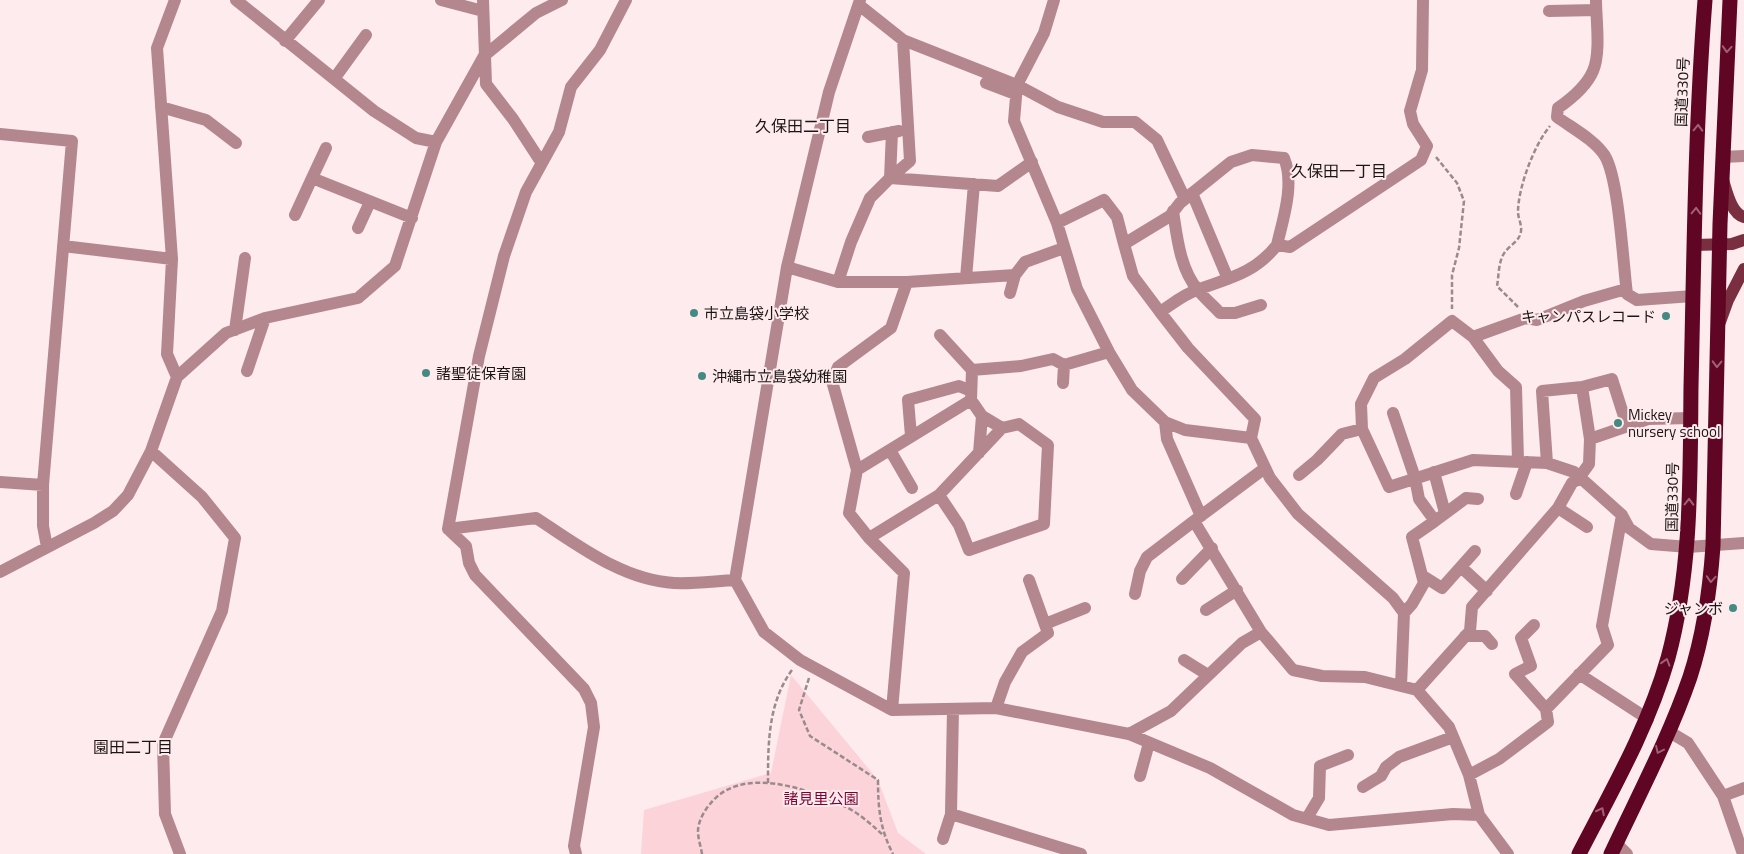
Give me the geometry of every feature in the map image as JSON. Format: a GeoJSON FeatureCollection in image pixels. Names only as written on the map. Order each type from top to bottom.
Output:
{"type":"FeatureCollection","features":[{"type":"Feature","properties":{"kind":"highway","name":"国道330号"},"geometry":{"type":"LineString","coordinates":[[1579,854],[1648,719],[1668,658],[1688,548],[1694,245],[1701,52],[1705,0]]}},
{"type":"Feature","properties":{"kind":"highway"},"geometry":{"type":"LineString","coordinates":[[1613,848],[1668,731],[1690,677],[1710,590],[1714,546],[1722,157],[1730,0]]}},
{"type":"Feature","properties":{"kind":"main road"},"geometry":{"type":"LineString","coordinates":[[1722,175],[1732,205],[1740,216],[1744,217]]}},
{"type":"Feature","properties":{"kind":"main road"},"geometry":{"type":"LineString","coordinates":[[1694,245],[1720,245],[1744,240]]}},
{"type":"Feature","properties":{"kind":"main road"},"geometry":{"type":"LineString","coordinates":[[1718,328],[1728,300],[1744,269]]}},
{"type":"Feature","properties":{"kind":"street"},"geometry":{"type":"LineString","coordinates":[[176,0],[157,48],[172,259],[167,354],[177,377]]}},
{"type":"Feature","properties":{"kind":"street"},"geometry":{"type":"LineString","coordinates":[[236,0],[374,111],[416,138],[436,142]]}},
{"type":"Feature","properties":{"kind":"street"},"geometry":{"type":"LineString","coordinates":[[285,41],[319,0]]}},
{"type":"Feature","properties":{"kind":"street"},"geometry":{"type":"LineString","coordinates":[[440,0],[483,5],[486,84],[513,118],[541,162]]}},
{"type":"Feature","properties":{"kind":"street"},"geometry":{"type":"LineString","coordinates":[[0,572],[113,511],[128,495],[151,451],[177,377],[226,333],[265,318],[358,298],[395,266],[436,142],[484,56],[536,13],[562,0]]}},
{"type":"Feature","properties":{"kind":"street"},"geometry":{"type":"LineString","coordinates":[[448,529],[479,356],[502,266],[526,192],[559,132],[571,87],[600,50],[626,0]]}},
{"type":"Feature","properties":{"kind":"street"},"geometry":{"type":"LineString","coordinates":[[1054,0],[1044,34],[1016,90],[1014,122],[1057,223],[1077,289],[1109,352],[1132,390],[1165,422],[1185,430],[1251,438]]}},
{"type":"Feature","properties":{"kind":"street"},"geometry":{"type":"LineString","coordinates":[[1277,245],[1290,248],[1420,160],[1427,146],[1413,124],[1410,111],[1422,70],[1423,0]]}},
{"type":"Feature","properties":{"kind":"street"},"geometry":{"type":"LineString","coordinates":[[1228,279],[1189,196],[1157,140],[1134,122],[1104,122],[1058,107],[1016,90],[903,40],[860,2],[828,92],[787,267],[735,580],[764,632],[811,670],[892,710],[996,708],[1129,734],[1210,768],[1293,815],[1329,825],[1453,814],[1479,815]]}},
{"type":"Feature","properties":{"kind":"street"},"geometry":{"type":"LineString","coordinates":[[1550,11],[1596,5],[1596,47],[1593,71],[1570,100],[1558,108],[1557,117],[1588,139],[1605,156],[1613,180],[1627,294],[1636,300],[1693,296]]}},
{"type":"Feature","properties":{"kind":"street"},"geometry":{"type":"LineString","coordinates":[[334,79],[366,35]]}},
{"type":"Feature","properties":{"kind":"street"},"geometry":{"type":"LineString","coordinates":[[838,282],[851,242],[870,198],[910,161],[903,40]]}},
{"type":"Feature","properties":{"kind":"street"},"geometry":{"type":"LineString","coordinates":[[986,82],[1016,90]]}},
{"type":"Feature","properties":{"kind":"street"},"geometry":{"type":"LineString","coordinates":[[161,107],[206,120],[236,143]]}},
{"type":"Feature","properties":{"kind":"street"},"geometry":{"type":"LineString","coordinates":[[868,137],[908,129]]}},
{"type":"Feature","properties":{"kind":"street"},"geometry":{"type":"LineString","coordinates":[[890,178],[892,132]]}},
{"type":"Feature","properties":{"kind":"street"},"geometry":{"type":"LineString","coordinates":[[0,134],[72,141],[43,485],[43,526],[47,548]]}},
{"type":"Feature","properties":{"kind":"street"},"geometry":{"type":"LineString","coordinates":[[295,215],[326,148]]}},
{"type":"Feature","properties":{"kind":"street"},"geometry":{"type":"LineString","coordinates":[[1124,244],[1170,216],[1189,196],[1230,162],[1252,156],[1284,158],[1289,171],[1284,216],[1277,245],[1265,260],[1247,272],[1197,289],[1160,312]]}},
{"type":"Feature","properties":{"kind":"street"},"geometry":{"type":"LineString","coordinates":[[1722,157],[1744,156]]}},
{"type":"Feature","properties":{"kind":"street"},"geometry":{"type":"LineString","coordinates":[[890,178],[998,186],[1032,162]]}},
{"type":"Feature","properties":{"kind":"street"},"geometry":{"type":"LineString","coordinates":[[312,178],[412,218]]}},
{"type":"Feature","properties":{"kind":"street"},"geometry":{"type":"LineString","coordinates":[[966,278],[974,184]]}},
{"type":"Feature","properties":{"kind":"street"},"geometry":{"type":"LineString","coordinates":[[1057,223],[1104,200],[1117,217],[1133,276],[1188,348],[1255,420],[1251,438],[1270,478],[1298,514],[1393,598],[1404,613],[1401,686]]}},
{"type":"Feature","properties":{"kind":"street"},"geometry":{"type":"LineString","coordinates":[[358,228],[370,202]]}},
{"type":"Feature","properties":{"kind":"street"},"geometry":{"type":"LineString","coordinates":[[1173,211],[1178,244],[1189,274],[1197,289],[1220,313],[1235,313],[1261,305]]}},
{"type":"Feature","properties":{"kind":"street"},"geometry":{"type":"LineString","coordinates":[[63,246],[172,259]]}},
{"type":"Feature","properties":{"kind":"street"},"geometry":{"type":"LineString","coordinates":[[1010,293],[1015,274],[1025,262],[1064,248]]}},
{"type":"Feature","properties":{"kind":"street"},"geometry":{"type":"LineString","coordinates":[[235,330],[245,258]]}},
{"type":"Feature","properties":{"kind":"street"},"geometry":{"type":"LineString","coordinates":[[787,267],[838,282],[907,282],[1015,274]]}},
{"type":"Feature","properties":{"kind":"street"},"geometry":{"type":"LineString","coordinates":[[892,710],[904,573],[869,538],[849,513],[857,470],[832,381],[838,367],[891,328],[907,282]]}},
{"type":"Feature","properties":{"kind":"street"},"geometry":{"type":"LineString","coordinates":[[1473,337],[1526,318],[1537,320],[1584,301],[1626,289]]}},
{"type":"Feature","properties":{"kind":"street"},"geometry":{"type":"LineString","coordinates":[[247,371],[265,318]]}},
{"type":"Feature","properties":{"kind":"street"},"geometry":{"type":"LineString","coordinates":[[1516,494],[1522,462],[1516,387],[1498,371],[1473,337],[1452,320],[1405,359],[1374,378],[1361,404],[1362,429],[1389,487],[1474,460],[1522,462],[1547,463],[1574,472],[1622,515],[1629,528],[1651,544],[1688,548],[1744,543]]}},
{"type":"Feature","properties":{"kind":"street"},"geometry":{"type":"LineString","coordinates":[[940,335],[972,370],[971,396]]}},
{"type":"Feature","properties":{"kind":"street"},"geometry":{"type":"LineString","coordinates":[[972,370],[1021,366],[1052,358],[1064,365],[1109,352]]}},
{"type":"Feature","properties":{"kind":"street"},"geometry":{"type":"LineString","coordinates":[[1063,383],[1064,365]]}},
{"type":"Feature","properties":{"kind":"street"},"geometry":{"type":"LineString","coordinates":[[1547,463],[1542,423],[1542,391],[1582,387],[1612,379],[1628,426]]}},
{"type":"Feature","properties":{"kind":"street"},"geometry":{"type":"LineString","coordinates":[[911,436],[908,400],[959,386],[971,396],[982,416],[1002,428]]}},
{"type":"Feature","properties":{"kind":"street"},"geometry":{"type":"LineString","coordinates":[[1417,690],[1470,631],[1472,607],[1558,508],[1572,482],[1579,478],[1589,464],[1590,439],[1582,387]]}},
{"type":"Feature","properties":{"kind":"street"},"geometry":{"type":"LineString","coordinates":[[857,470],[971,396]]}},
{"type":"Feature","properties":{"kind":"street"},"geometry":{"type":"LineString","coordinates":[[1393,413],[1415,478],[1419,499],[1435,521]]}},
{"type":"Feature","properties":{"kind":"street"},"geometry":{"type":"LineString","coordinates":[[979,453],[982,416]]}},
{"type":"Feature","properties":{"kind":"street"},"geometry":{"type":"LineString","coordinates":[[1590,439],[1648,419],[1691,418]]}},
{"type":"Feature","properties":{"kind":"street"},"geometry":{"type":"LineString","coordinates":[[1165,422],[1167,439],[1198,519],[1212,548],[1261,632],[1293,670],[1322,676],[1365,677],[1417,690],[1449,727],[1469,775],[1479,815],[1502,852]]}},
{"type":"Feature","properties":{"kind":"street"},"geometry":{"type":"LineString","coordinates":[[869,538],[939,495],[1002,428],[1019,424],[1048,445],[1044,524],[969,550],[959,526],[939,495]]}},
{"type":"Feature","properties":{"kind":"street"},"geometry":{"type":"LineString","coordinates":[[1299,475],[1318,460],[1342,434],[1362,429]]}},
{"type":"Feature","properties":{"kind":"street"},"geometry":{"type":"LineString","coordinates":[[890,450],[912,488]]}},
{"type":"Feature","properties":{"kind":"street"},"geometry":{"type":"LineString","coordinates":[[151,451],[202,497],[235,538],[222,611],[163,744],[165,814],[180,854]]}},
{"type":"Feature","properties":{"kind":"street"},"geometry":{"type":"LineString","coordinates":[[1136,594],[1140,571],[1147,557],[1265,468]]}},
{"type":"Feature","properties":{"kind":"street"},"geometry":{"type":"LineString","coordinates":[[1434,472],[1445,513]]}},
{"type":"Feature","properties":{"kind":"street"},"geometry":{"type":"LineString","coordinates":[[0,482],[43,485]]}},
{"type":"Feature","properties":{"kind":"street"},"geometry":{"type":"LineString","coordinates":[[1404,613],[1412,604],[1424,583],[1412,537],[1466,498],[1478,499]]}},
{"type":"Feature","properties":{"kind":"street"},"geometry":{"type":"LineString","coordinates":[[1558,508],[1587,527]]}},
{"type":"Feature","properties":{"kind":"street"},"geometry":{"type":"LineString","coordinates":[[1546,709],[1608,645],[1602,626],[1622,515]]}},
{"type":"Feature","properties":{"kind":"street"},"geometry":{"type":"LineString","coordinates":[[448,529],[536,518],[591,554],[642,578],[674,583],[735,580]]}},
{"type":"Feature","properties":{"kind":"street"},"geometry":{"type":"LineString","coordinates":[[448,529],[466,546],[469,563],[476,575],[584,689],[591,703],[594,727],[574,846],[576,854]]}},
{"type":"Feature","properties":{"kind":"street"},"geometry":{"type":"LineString","coordinates":[[1182,579],[1212,548]]}},
{"type":"Feature","properties":{"kind":"street"},"geometry":{"type":"LineString","coordinates":[[1422,576],[1442,588],[1475,551]]}},
{"type":"Feature","properties":{"kind":"street"},"geometry":{"type":"LineString","coordinates":[[1461,567],[1487,591]]}},
{"type":"Feature","properties":{"kind":"street"},"geometry":{"type":"LineString","coordinates":[[996,708],[1005,682],[1022,652],[1048,633],[1029,580]]}},
{"type":"Feature","properties":{"kind":"street"},"geometry":{"type":"LineString","coordinates":[[1206,610],[1237,590]]}},
{"type":"Feature","properties":{"kind":"street"},"geometry":{"type":"LineString","coordinates":[[1045,624],[1085,608]]}},
{"type":"Feature","properties":{"kind":"street"},"geometry":{"type":"LineString","coordinates":[[1469,775],[1499,759],[1548,722],[1546,709],[1515,674],[1531,666],[1521,638],[1534,625]]}},
{"type":"Feature","properties":{"kind":"street"},"geometry":{"type":"LineString","coordinates":[[1129,734],[1171,712],[1242,643],[1261,632]]}},
{"type":"Feature","properties":{"kind":"street"},"geometry":{"type":"LineString","coordinates":[[1466,636],[1485,636],[1492,644]]}},
{"type":"Feature","properties":{"kind":"street"},"geometry":{"type":"LineString","coordinates":[[1184,660],[1208,675]]}},
{"type":"Feature","properties":{"kind":"street"},"geometry":{"type":"LineString","coordinates":[[1580,674],[1648,719]]}},
{"type":"Feature","properties":{"kind":"street"},"geometry":{"type":"LineString","coordinates":[[943,839],[951,814],[953,709]]}},
{"type":"Feature","properties":{"kind":"street"},"geometry":{"type":"LineString","coordinates":[[1668,731],[1688,743],[1723,796],[1742,854]]}},
{"type":"Feature","properties":{"kind":"street"},"geometry":{"type":"LineString","coordinates":[[1363,787],[1381,776],[1386,767],[1399,758],[1453,737]]}},
{"type":"Feature","properties":{"kind":"street"},"geometry":{"type":"LineString","coordinates":[[1140,776],[1149,743]]}},
{"type":"Feature","properties":{"kind":"street"},"geometry":{"type":"LineString","coordinates":[[1307,818],[1319,798],[1320,766],[1348,756]]}},
{"type":"Feature","properties":{"kind":"street"},"geometry":{"type":"LineString","coordinates":[[1723,796],[1744,788]]}},
{"type":"Feature","properties":{"kind":"street"},"geometry":{"type":"LineString","coordinates":[[951,814],[1082,854]]}},
{"type":"Feature","properties":{"kind":"street"},"geometry":{"type":"LineString","coordinates":[[1613,848],[1627,854]]}},
{"type":"Feature","properties":{"kind":"path"},"geometry":{"type":"LineString","coordinates":[[1526,318],[1515,302],[1497,286],[1505,252],[1517,240],[1521,232],[1518,213],[1526,172],[1534,149],[1557,117]]}},
{"type":"Feature","properties":{"kind":"path"},"geometry":{"type":"LineString","coordinates":[[1427,146],[1457,183],[1464,201],[1459,248],[1452,275],[1452,320]]}},
{"type":"Feature","properties":{"kind":"path"},"geometry":{"type":"LineString","coordinates":[[768,783],[769,729],[775,702],[791,670],[811,670],[799,710],[810,736],[878,780],[878,814],[884,836],[893,854]]}},
{"type":"Feature","properties":{"kind":"path"},"geometry":{"type":"LineString","coordinates":[[702,854],[697,830],[704,811],[719,793],[738,785],[768,783],[814,793],[846,807],[884,836]]}},
{"type":"Feature","properties":{"kind":"green space","name":"諸見里公園"},"geometry":{"type":"Polygon","coordinates":[[[791,675],[878,780],[898,833],[926,854],[641,854],[644,810],[771,773],[791,675]]]}},
{"type":"Feature","properties":{"kind":"place","name":"市立島袋小学校"},"geometry":{"type":"Point","coordinates":[694,313]}},
{"type":"Feature","properties":{"kind":"place","name":"キャンパスレコード"},"geometry":{"type":"Point","coordinates":[1666,316]}},
{"type":"Feature","properties":{"kind":"place","name":"諸聖徒保育園"},"geometry":{"type":"Point","coordinates":[426,373]}},
{"type":"Feature","properties":{"kind":"place","name":"沖縄市立島袋幼稚園"},"geometry":{"type":"Point","coordinates":[702,376]}},
{"type":"Feature","properties":{"kind":"place","name":"Mickey nursery school"},"geometry":{"type":"Point","coordinates":[1618,423]}},
{"type":"Feature","properties":{"kind":"place","name":"ジャンボ"},"geometry":{"type":"Point","coordinates":[1733,608]}},
{"type":"Feature","properties":{"kind":"district","name":"久保田二丁目"},"geometry":{"type":"Point","coordinates":[803,126]}},
{"type":"Feature","properties":{"kind":"district","name":"久保田一丁目"},"geometry":{"type":"Point","coordinates":[1339,171]}},
{"type":"Feature","properties":{"kind":"district","name":"園田二丁目"},"geometry":{"type":"Point","coordinates":[133,747]}}]}
